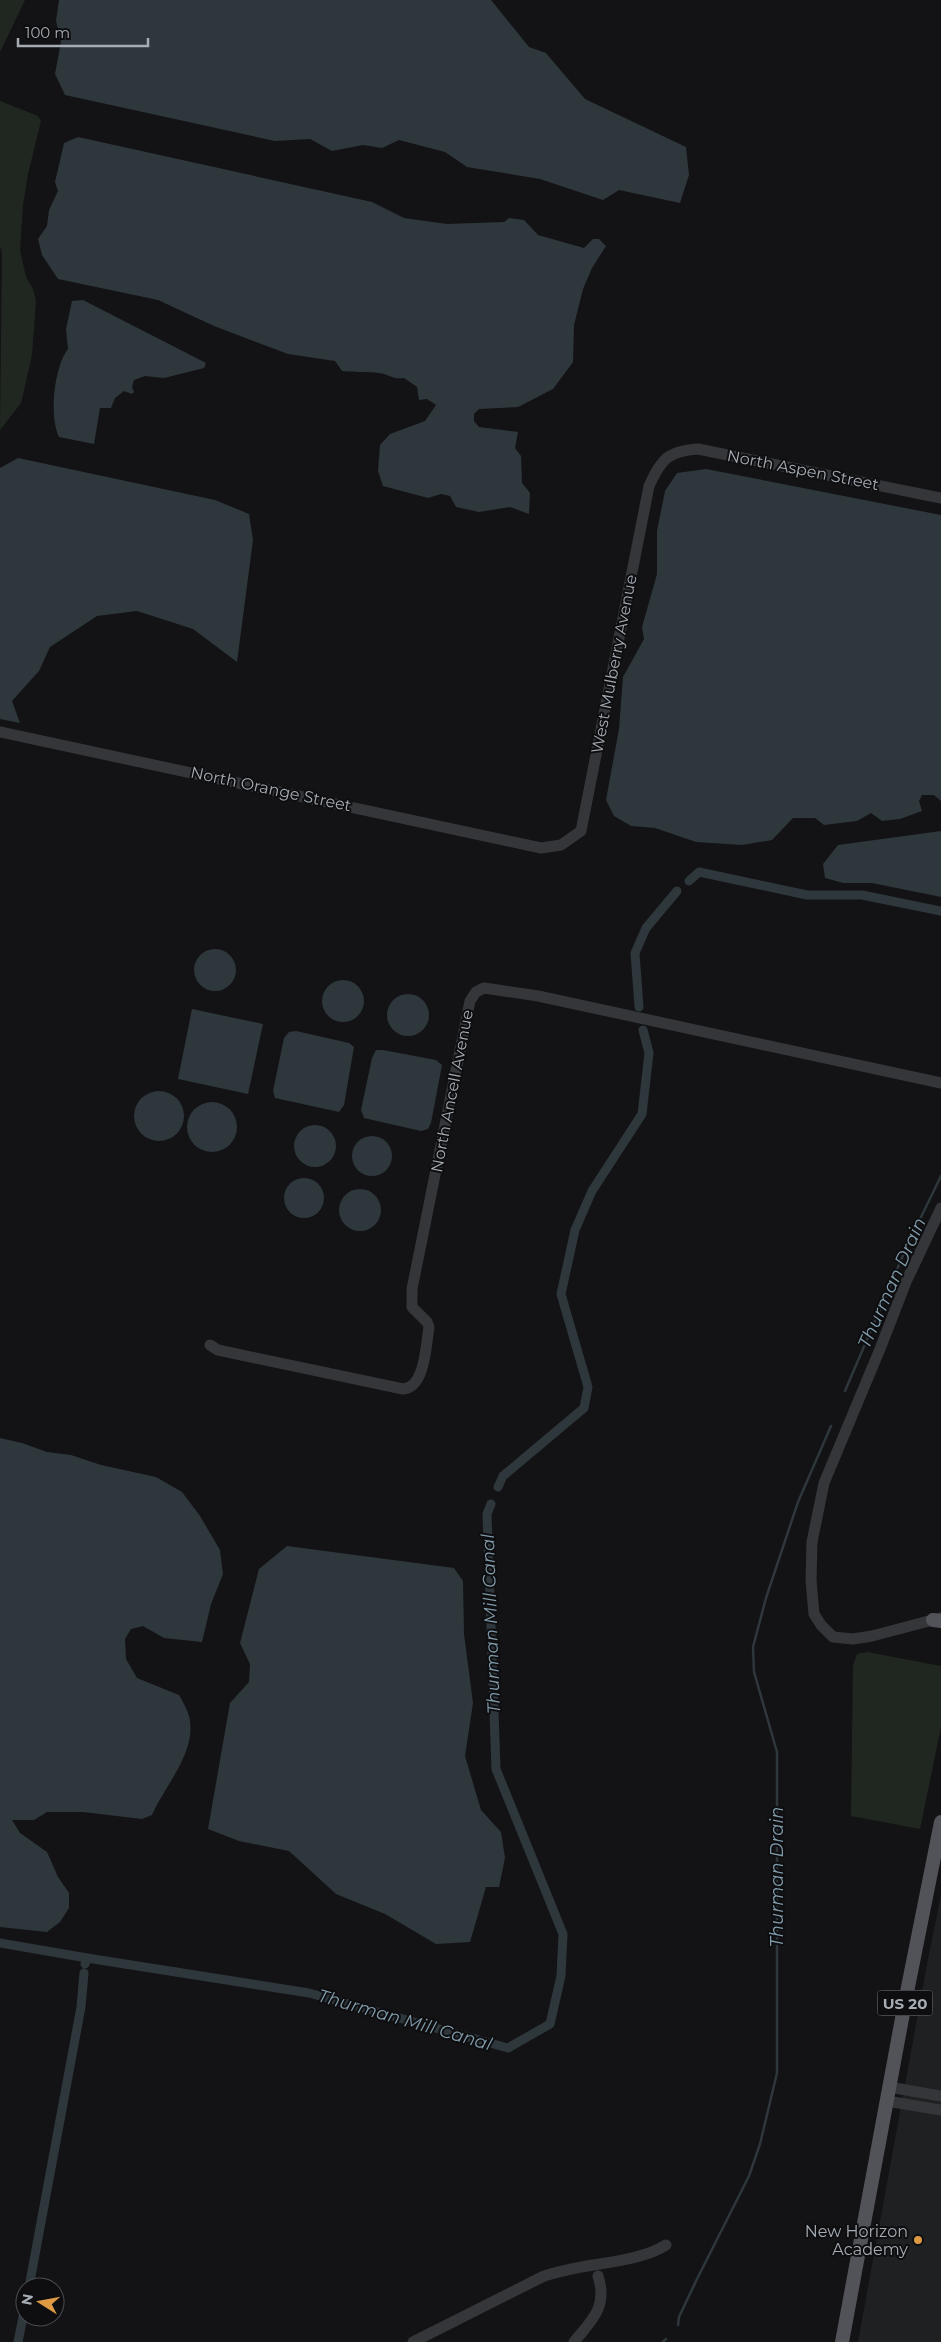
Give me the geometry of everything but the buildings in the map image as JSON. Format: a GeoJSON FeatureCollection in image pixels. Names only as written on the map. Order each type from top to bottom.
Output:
{"type":"FeatureCollection","features":[{"type":"Feature","properties":{"kind":"main road","name":"US 20"},"geometry":{"type":"LineString","coordinates":[[842,2342],[941,1822]]}},
{"type":"Feature","properties":{"kind":"street","name":"North Aspen Street"},"geometry":{"type":"LineString","coordinates":[[666,457],[682,450],[698,449],[941,498]]}},
{"type":"Feature","properties":{"kind":"street","name":"West Mulberry Avenue"},"geometry":{"type":"LineString","coordinates":[[541,848],[561,845],[581,831],[649,486],[657,468],[666,457]]}},
{"type":"Feature","properties":{"kind":"street","name":"North Orange Street"},"geometry":{"type":"LineString","coordinates":[[0,732],[541,848]]}},
{"type":"Feature","properties":{"kind":"street","name":"North Ancell Avenue"},"geometry":{"type":"LineString","coordinates":[[210,1345],[218,1350],[403,1389],[409,1389],[417,1382],[429,1327],[427,1322],[412,1307],[412,1289],[470,1001],[476,992],[484,988],[538,996],[941,1083]]}},
{"type":"Feature","properties":{"kind":"street"},"geometry":{"type":"LineString","coordinates":[[938,1619],[853,1639],[833,1636],[821,1625],[814,1614],[811,1580],[815,1524],[830,1466],[880,1349],[906,1282],[941,1208]]}},
{"type":"Feature","properties":{"kind":"street"},"geometry":{"type":"LineString","coordinates":[[888,2094],[941,2096]]}},
{"type":"Feature","properties":{"kind":"street"},"geometry":{"type":"LineString","coordinates":[[888,2094],[941,2110]]}},
{"type":"Feature","properties":{"kind":"street"},"geometry":{"type":"LineString","coordinates":[[413,2342],[542,2277],[562,2269],[640,2256],[656,2251],[666,2245]]}},
{"type":"Feature","properties":{"kind":"street"},"geometry":{"type":"LineString","coordinates":[[574,2342],[598,2312],[601,2300],[601,2286],[598,2276]]}},
{"type":"Feature","properties":{"kind":"shaded area"},"geometry":{"type":"Polygon","coordinates":[[[0,0],[25,0],[0,52],[0,0]]]}},
{"type":"Feature","properties":{"kind":"shaded area"},"geometry":{"type":"Polygon","coordinates":[[[59,0],[491,0],[529,47],[546,53],[585,99],[686,147],[689,175],[680,203],[619,190],[603,200],[540,179],[467,167],[445,152],[399,140],[382,148],[363,145],[332,151],[310,139],[275,141],[65,95],[55,74],[61,42],[56,21],[59,0]]]}},
{"type":"Feature","properties":{"kind":"shaded area"},"geometry":{"type":"Polygon","coordinates":[[[0,101],[38,116],[41,121],[28,174],[23,205],[20,250],[26,277],[33,289],[36,301],[32,355],[21,403],[0,430],[2,253],[0,246],[0,101]]]}},
{"type":"Feature","properties":{"kind":"shaded area"},"geometry":{"type":"Polygon","coordinates":[[[78,137],[372,202],[404,218],[447,224],[504,222],[509,218],[524,220],[538,235],[584,248],[593,239],[599,239],[606,246],[592,268],[583,289],[574,325],[573,362],[553,389],[518,407],[479,409],[474,414],[474,421],[479,427],[518,432],[515,448],[521,456],[522,483],[530,493],[529,514],[510,507],[479,512],[456,507],[450,496],[441,494],[428,498],[383,486],[378,471],[380,445],[390,434],[425,421],[436,405],[427,399],[419,400],[417,387],[404,378],[395,378],[380,373],[342,371],[335,361],[288,354],[214,326],[158,300],[58,279],[42,255],[38,239],[47,226],[49,210],[58,191],[55,182],[64,143],[78,137]]]}},
{"type":"Feature","properties":{"kind":"shaded area"},"geometry":{"type":"Polygon","coordinates":[[[83,300],[206,363],[204,368],[164,378],[145,376],[134,380],[132,387],[134,392],[132,394],[124,391],[115,398],[111,408],[100,408],[94,444],[59,437],[54,417],[56,379],[63,357],[68,349],[66,329],[72,301],[83,300]]]}},
{"type":"Feature","properties":{"kind":"shaded area"},"geometry":{"type":"Polygon","coordinates":[[[18,458],[215,500],[249,514],[253,540],[237,662],[193,629],[137,611],[97,616],[50,647],[39,671],[12,701],[20,723],[0,719],[0,468],[18,458]]]}},
{"type":"Feature","properties":{"kind":"shaded area"},"geometry":{"type":"Polygon","coordinates":[[[706,469],[941,515],[941,801],[934,795],[922,795],[919,801],[922,811],[900,819],[882,821],[871,813],[857,821],[824,825],[815,818],[793,818],[772,840],[742,845],[696,842],[655,828],[631,826],[614,816],[606,800],[619,729],[623,677],[644,639],[642,627],[657,574],[657,531],[665,491],[677,473],[706,469]]]}},
{"type":"Feature","properties":{"kind":"shaded area"},"geometry":{"type":"Polygon","coordinates":[[[941,831],[941,897],[872,883],[843,883],[825,878],[823,864],[838,845],[941,831]]]}},
{"type":"Feature","properties":{"kind":"shaded area"},"geometry":{"type":"Polygon","coordinates":[[[215,949],[230,955],[236,970],[230,985],[215,991],[200,985],[194,970],[200,955],[215,949]]]}},
{"type":"Feature","properties":{"kind":"shaded area"},"geometry":{"type":"Polygon","coordinates":[[[343,980],[358,986],[364,1001],[358,1016],[343,1022],[328,1016],[322,1001],[328,986],[343,980]]]}},
{"type":"Feature","properties":{"kind":"shaded area"},"geometry":{"type":"Polygon","coordinates":[[[408,994],[423,1000],[429,1015],[423,1030],[408,1036],[393,1030],[387,1015],[393,1000],[408,994]]]}},
{"type":"Feature","properties":{"kind":"shaded area"},"geometry":{"type":"Polygon","coordinates":[[[192,1009],[263,1024],[248,1094],[178,1079],[192,1009]]]}},
{"type":"Feature","properties":{"kind":"shaded area"},"geometry":{"type":"Polygon","coordinates":[[[296,1031],[349,1043],[354,1047],[344,1105],[339,1112],[275,1098],[273,1091],[284,1038],[289,1032],[296,1031]]]}},
{"type":"Feature","properties":{"kind":"shaded area"},"geometry":{"type":"Polygon","coordinates":[[[376,1050],[436,1060],[442,1065],[431,1123],[428,1129],[421,1131],[364,1118],[361,1110],[372,1058],[376,1050]]]}},
{"type":"Feature","properties":{"kind":"shaded area"},"geometry":{"type":"Polygon","coordinates":[[[159,1091],[169,1093],[177,1098],[182,1106],[184,1116],[182,1126],[177,1134],[169,1139],[159,1141],[149,1139],[141,1134],[136,1126],[134,1116],[136,1106],[141,1098],[149,1093],[159,1091]]]}},
{"type":"Feature","properties":{"kind":"shaded area"},"geometry":{"type":"Polygon","coordinates":[[[212,1102],[221,1104],[232,1113],[237,1127],[235,1136],[226,1147],[212,1152],[203,1150],[192,1141],[187,1127],[189,1118],[198,1107],[212,1102]]]}},
{"type":"Feature","properties":{"kind":"shaded area"},"geometry":{"type":"Polygon","coordinates":[[[315,1125],[330,1131],[336,1146],[330,1161],[315,1167],[300,1161],[294,1146],[300,1131],[315,1125]]]}},
{"type":"Feature","properties":{"kind":"shaded area"},"geometry":{"type":"Polygon","coordinates":[[[376,1136],[383,1139],[389,1145],[392,1156],[391,1164],[383,1173],[376,1176],[368,1176],[361,1173],[353,1164],[352,1152],[355,1145],[364,1137],[376,1136]]]}},
{"type":"Feature","properties":{"kind":"shaded area"},"geometry":{"type":"Polygon","coordinates":[[[308,1178],[315,1181],[321,1187],[324,1198],[323,1206],[315,1215],[308,1218],[300,1218],[293,1215],[285,1206],[284,1194],[287,1187],[296,1179],[308,1178]]]}},
{"type":"Feature","properties":{"kind":"shaded area"},"geometry":{"type":"Polygon","coordinates":[[[360,1189],[375,1195],[381,1210],[375,1225],[360,1231],[345,1225],[339,1210],[345,1195],[360,1189]]]}},
{"type":"Feature","properties":{"kind":"shaded area"},"geometry":{"type":"Polygon","coordinates":[[[0,1438],[47,1452],[71,1455],[101,1465],[156,1477],[182,1492],[200,1516],[220,1550],[223,1574],[211,1604],[202,1642],[164,1638],[143,1626],[131,1629],[125,1639],[126,1659],[137,1678],[179,1695],[189,1716],[191,1729],[185,1755],[152,1815],[142,1819],[83,1812],[47,1812],[34,1820],[12,1820],[20,1833],[47,1852],[58,1877],[69,1893],[69,1908],[60,1922],[47,1932],[0,1927],[0,1438]]]}},
{"type":"Feature","properties":{"kind":"shaded area"},"geometry":{"type":"Polygon","coordinates":[[[287,1546],[454,1568],[463,1581],[464,1634],[473,1703],[465,1756],[481,1810],[501,1832],[505,1858],[499,1887],[486,1887],[470,1942],[436,1944],[385,1914],[336,1894],[289,1851],[239,1841],[208,1829],[230,1703],[249,1682],[250,1664],[240,1643],[259,1569],[287,1546]]]}},
{"type":"Feature","properties":{"kind":"shaded area"},"geometry":{"type":"Polygon","coordinates":[[[867,1652],[941,1666],[941,1727],[920,1829],[851,1816],[853,1666],[857,1654],[867,1652]]]}},
{"type":"Feature","properties":{"kind":"shaded area"},"geometry":{"type":"Polygon","coordinates":[[[941,1895],[941,2342],[858,2342],[928,1959],[941,1895]]]}},
{"type":"Feature","properties":{"kind":"waterway","name":"Thurman Mill Canal"},"geometry":{"type":"LineString","coordinates":[[689,881],[699,872],[807,895],[862,895],[941,911]]}},
{"type":"Feature","properties":{"kind":"waterway","name":"Thurman Mill Canal"},"geometry":{"type":"LineString","coordinates":[[639,1007],[635,953],[646,928],[677,891]]}},
{"type":"Feature","properties":{"kind":"waterway","name":"Thurman Mill Canal"},"geometry":{"type":"LineString","coordinates":[[498,1487],[503,1476],[584,1408],[588,1387],[561,1294],[575,1230],[592,1191],[642,1114],[649,1053],[643,1030]]}},
{"type":"Feature","properties":{"kind":"waterway","name":"Thurman Drain"},"geometry":{"type":"LineString","coordinates":[[845,1391],[907,1246],[941,1176]]}},
{"type":"Feature","properties":{"kind":"waterway","name":"Thurman Drain"},"geometry":{"type":"LineString","coordinates":[[678,2325],[679,2317],[696,2281],[749,2176],[760,2144],[777,2073],[777,1752],[754,1672],[753,1647],[766,1598],[798,1502],[831,1426]]}},
{"type":"Feature","properties":{"kind":"waterway","name":"Thurman Mill Canal"},"geometry":{"type":"LineString","coordinates":[[85,1964],[87,1958],[309,1993],[508,2048],[550,2024],[561,1976],[563,1934],[496,1769],[487,1514],[491,1504]]}},
{"type":"Feature","properties":{"kind":"waterway"},"geometry":{"type":"LineString","coordinates":[[0,1943],[87,1958]]}},
{"type":"Feature","properties":{"kind":"waterway","name":"Thurman Mill Canal"},"geometry":{"type":"LineString","coordinates":[[31,2277],[81,2007],[84,1973]]}},
{"type":"Feature","properties":{"kind":"waterway","name":"Thurman Mill Canal"},"geometry":{"type":"LineString","coordinates":[[18,2342],[21,2327]]}},
{"type":"Feature","properties":{"kind":"waterway","name":"Thurman Drain"},"geometry":{"type":"LineString","coordinates":[[663,2342],[666,2339]]}},
{"type":"Feature","properties":{"kind":"place","name":"New Horizon Academy"},"geometry":{"type":"Point","coordinates":[918,2240]}}]}
